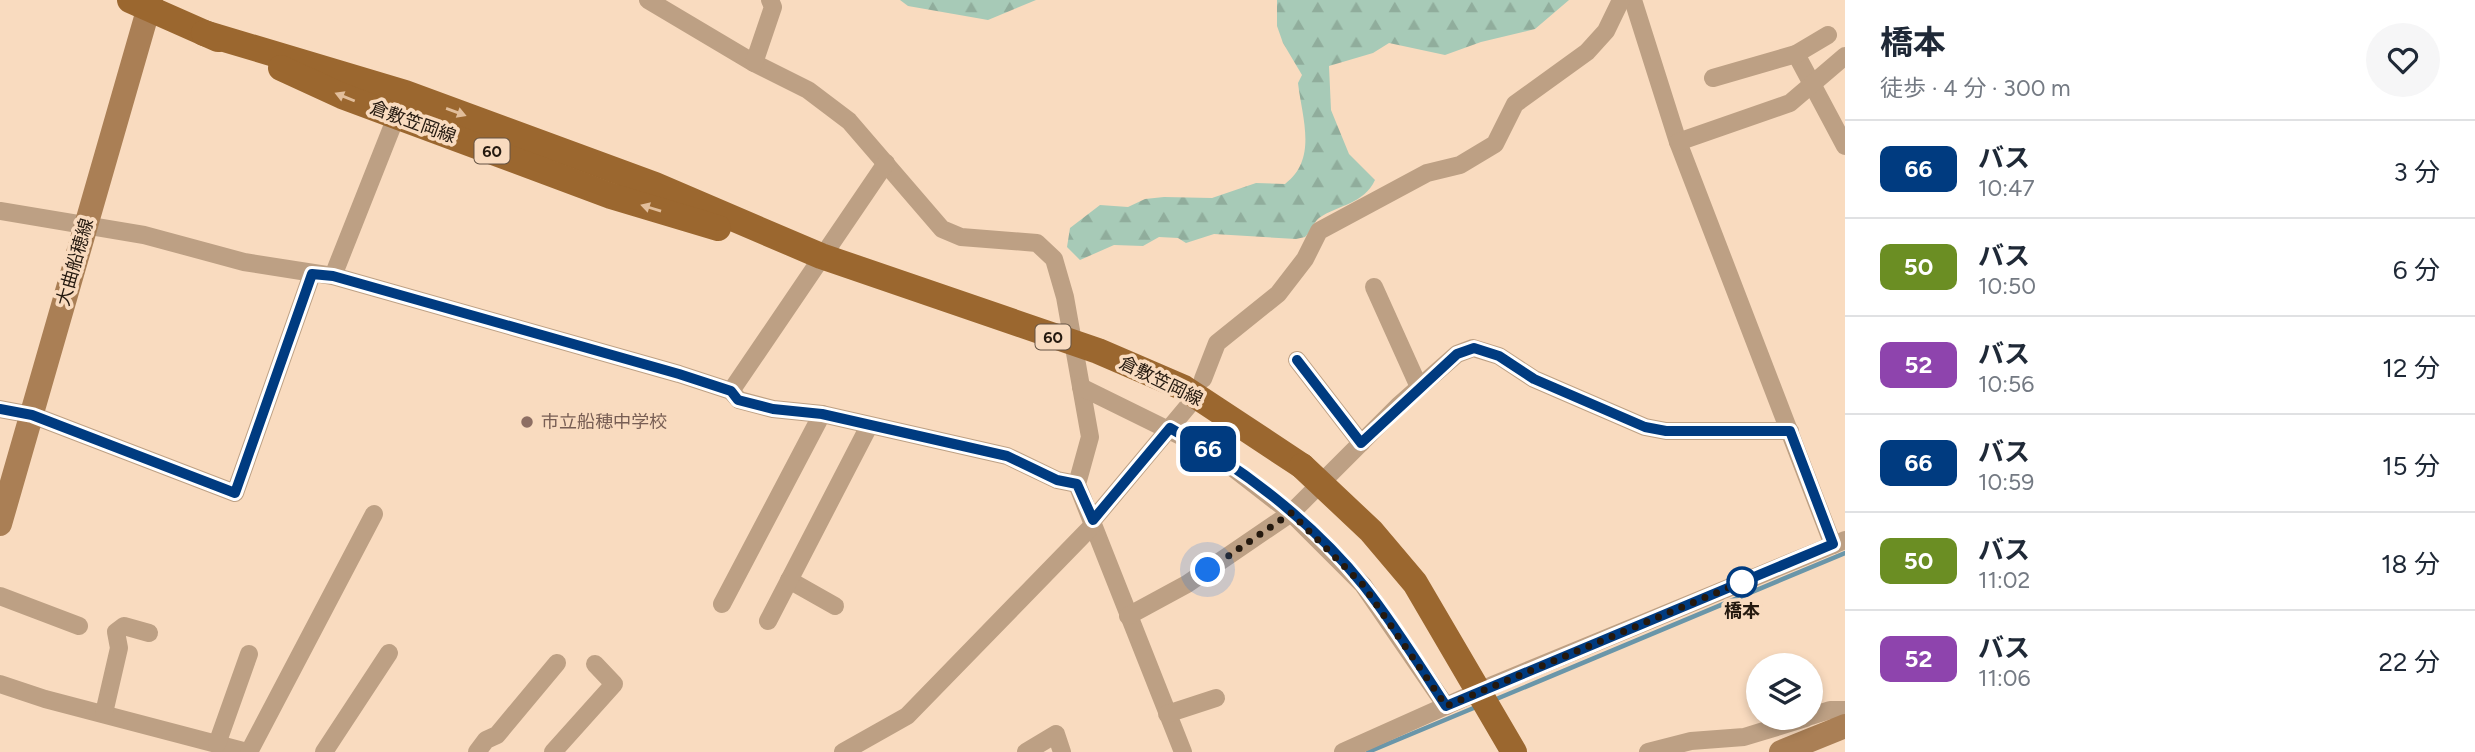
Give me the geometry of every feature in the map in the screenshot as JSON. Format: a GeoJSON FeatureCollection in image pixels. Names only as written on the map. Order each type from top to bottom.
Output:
{"type":"FeatureCollection","features":[{"type":"Feature","properties":{"kind":"main road","name":"倉敷笠岡線"},"geometry":{"type":"LineString","coordinates":[[143,3],[342,96],[401,104],[611,196],[711,226],[788,244],[1073,344],[1184,388],[1301,466],[1371,531],[1415,583],[1514,752]]}},
{"type":"Feature","properties":{"kind":"main road","name":"大曲船穂線"},"geometry":{"type":"LineString","coordinates":[[0,524],[84,227],[143,3]]}},
{"type":"Feature","properties":{"kind":"main road"},"geometry":{"type":"LineString","coordinates":[[1781,752],[1845,713]]}},
{"type":"Feature","properties":{"kind":"street"},"geometry":{"type":"LineString","coordinates":[[648,0],[754,63],[808,90],[839,113],[942,229],[961,237],[1037,243],[1055,259],[1090,437],[1077,484],[1183,752]]}},
{"type":"Feature","properties":{"kind":"street"},"geometry":{"type":"LineString","coordinates":[[754,63],[773,7],[770,0]]}},
{"type":"Feature","properties":{"kind":"street"},"geometry":{"type":"LineString","coordinates":[[1203,379],[1217,343],[1278,294],[1305,259],[1319,231],[1427,173],[1460,165],[1496,144],[1515,104],[1587,52],[1606,31],[1621,0]]}},
{"type":"Feature","properties":{"kind":"street"},"geometry":{"type":"LineString","coordinates":[[1343,752],[1446,706],[1839,542],[1790,431],[1678,142],[1633,0]]}},
{"type":"Feature","properties":{"kind":"street"},"geometry":{"type":"LineString","coordinates":[[1713,78],[1796,54],[1828,35]]}},
{"type":"Feature","properties":{"kind":"street"},"geometry":{"type":"LineString","coordinates":[[1796,54],[1845,146]]}},
{"type":"Feature","properties":{"kind":"street"},"geometry":{"type":"LineString","coordinates":[[1678,142],[1790,103],[1845,56]]}},
{"type":"Feature","properties":{"kind":"street"},"geometry":{"type":"LineString","coordinates":[[333,276],[401,104]]}},
{"type":"Feature","properties":{"kind":"street"},"geometry":{"type":"LineString","coordinates":[[731,391],[886,163]]}},
{"type":"Feature","properties":{"kind":"street"},"geometry":{"type":"LineString","coordinates":[[0,211],[144,235],[244,262],[333,276],[731,391],[738,400],[773,409],[822,414],[1007,456],[1057,480],[1077,484]]}},
{"type":"Feature","properties":{"kind":"street"},"geometry":{"type":"LineString","coordinates":[[0,409],[32,415],[235,493],[312,274]]}},
{"type":"Feature","properties":{"kind":"street"},"geometry":{"type":"LineString","coordinates":[[1374,287],[1419,387]]}},
{"type":"Feature","properties":{"kind":"street"},"geometry":{"type":"LineString","coordinates":[[1128,616],[1187,584],[1291,513],[1419,387],[1457,354],[1474,348],[1499,356],[1534,379],[1645,427],[1666,431],[1790,431]]}},
{"type":"Feature","properties":{"kind":"street"},"geometry":{"type":"LineString","coordinates":[[1297,360],[1361,443]]}},
{"type":"Feature","properties":{"kind":"street"},"geometry":{"type":"LineString","coordinates":[[1081,387],[1211,450],[1291,513],[1363,585],[1446,706]]}},
{"type":"Feature","properties":{"kind":"street"},"geometry":{"type":"LineString","coordinates":[[843,752],[907,716],[1093,523],[1189,405]]}},
{"type":"Feature","properties":{"kind":"street"},"geometry":{"type":"LineString","coordinates":[[722,604],[822,414]]}},
{"type":"Feature","properties":{"kind":"street"},"geometry":{"type":"LineString","coordinates":[[768,621],[869,426]]}},
{"type":"Feature","properties":{"kind":"street"},"geometry":{"type":"LineString","coordinates":[[0,684],[45,699],[248,752],[374,514]]}},
{"type":"Feature","properties":{"kind":"street"},"geometry":{"type":"LineString","coordinates":[[789,580],[835,607]]}},
{"type":"Feature","properties":{"kind":"street"},"geometry":{"type":"LineString","coordinates":[[0,596],[79,626]]}},
{"type":"Feature","properties":{"kind":"street"},"geometry":{"type":"LineString","coordinates":[[104,713],[119,648],[116,632],[124,625],[149,633]]}},
{"type":"Feature","properties":{"kind":"street"},"geometry":{"type":"LineString","coordinates":[[324,752],[389,653]]}},
{"type":"Feature","properties":{"kind":"street"},"geometry":{"type":"LineString","coordinates":[[217,744],[249,654]]}},
{"type":"Feature","properties":{"kind":"street"},"geometry":{"type":"LineString","coordinates":[[477,752],[486,740],[497,735],[557,663]]}},
{"type":"Feature","properties":{"kind":"street"},"geometry":{"type":"LineString","coordinates":[[553,752],[614,684],[595,664]]}},
{"type":"Feature","properties":{"kind":"street"},"geometry":{"type":"LineString","coordinates":[[1167,714],[1216,698]]}},
{"type":"Feature","properties":{"kind":"street"},"geometry":{"type":"LineString","coordinates":[[1823,715],[1845,713]]}},
{"type":"Feature","properties":{"kind":"street"},"geometry":{"type":"LineString","coordinates":[[1648,752],[1691,741],[1744,737],[1767,730]]}},
{"type":"Feature","properties":{"kind":"street"},"geometry":{"type":"LineString","coordinates":[[1026,752],[1056,734],[1062,752]]}},
{"type":"Feature","properties":{"kind":"green space"},"geometry":{"type":"Polygon","coordinates":[[[900,0],[1036,0],[988,20],[908,6],[900,0]]]}},
{"type":"Feature","properties":{"kind":"green space"},"geometry":{"type":"Polygon","coordinates":[[[1277,0],[1569,0],[1535,29],[1481,42],[1445,55],[1389,43],[1373,53],[1329,66],[1331,110],[1349,154],[1375,180],[1357,199],[1319,218],[1305,237],[1296,239],[1214,234],[1186,243],[1178,238],[1159,237],[1143,246],[1114,245],[1080,260],[1067,247],[1070,228],[1100,205],[1128,207],[1145,199],[1164,197],[1212,198],[1256,183],[1285,184],[1295,174],[1302,163],[1305,150],[1298,83],[1302,75],[1283,43],[1277,26],[1277,0]]]}},
{"type":"Feature","properties":{"kind":"waterway"},"geometry":{"type":"LineString","coordinates":[[1494,700],[1845,553]]}},
{"type":"Feature","properties":{"kind":"waterway"},"geometry":{"type":"LineString","coordinates":[[1368,752],[1476,707]]}},
{"type":"Feature","properties":{"kind":"bus line","name":"66"},"geometry":{"type":"LineString","coordinates":[[0,409],[32,415],[235,493],[312,274],[333,276],[679,374],[731,391],[738,400],[773,409],[822,414],[1007,456],[1057,480],[1077,484],[1093,520],[1170,428],[1211,450],[1259,486],[1335,554],[1389,620],[1446,706],[1833,544],[1790,431],[1666,431],[1645,427],[1554,389],[1499,356],[1474,348],[1457,354],[1361,443],[1297,360]]}},
{"type":"Feature","properties":{"kind":"place","name":"市立船穂中学校"},"geometry":{"type":"Point","coordinates":[527,422]}},
{"type":"Feature","properties":{"kind":"place","name":"橋本"},"geometry":{"type":"Point","coordinates":[1742,582]}},
{"type":"Feature","properties":{"kind":"route"},"geometry":{"type":"LineString","coordinates":[[1208,570],[1291,513],[1335,554],[1363,585],[1446,706],[1742,582]]}}]}
